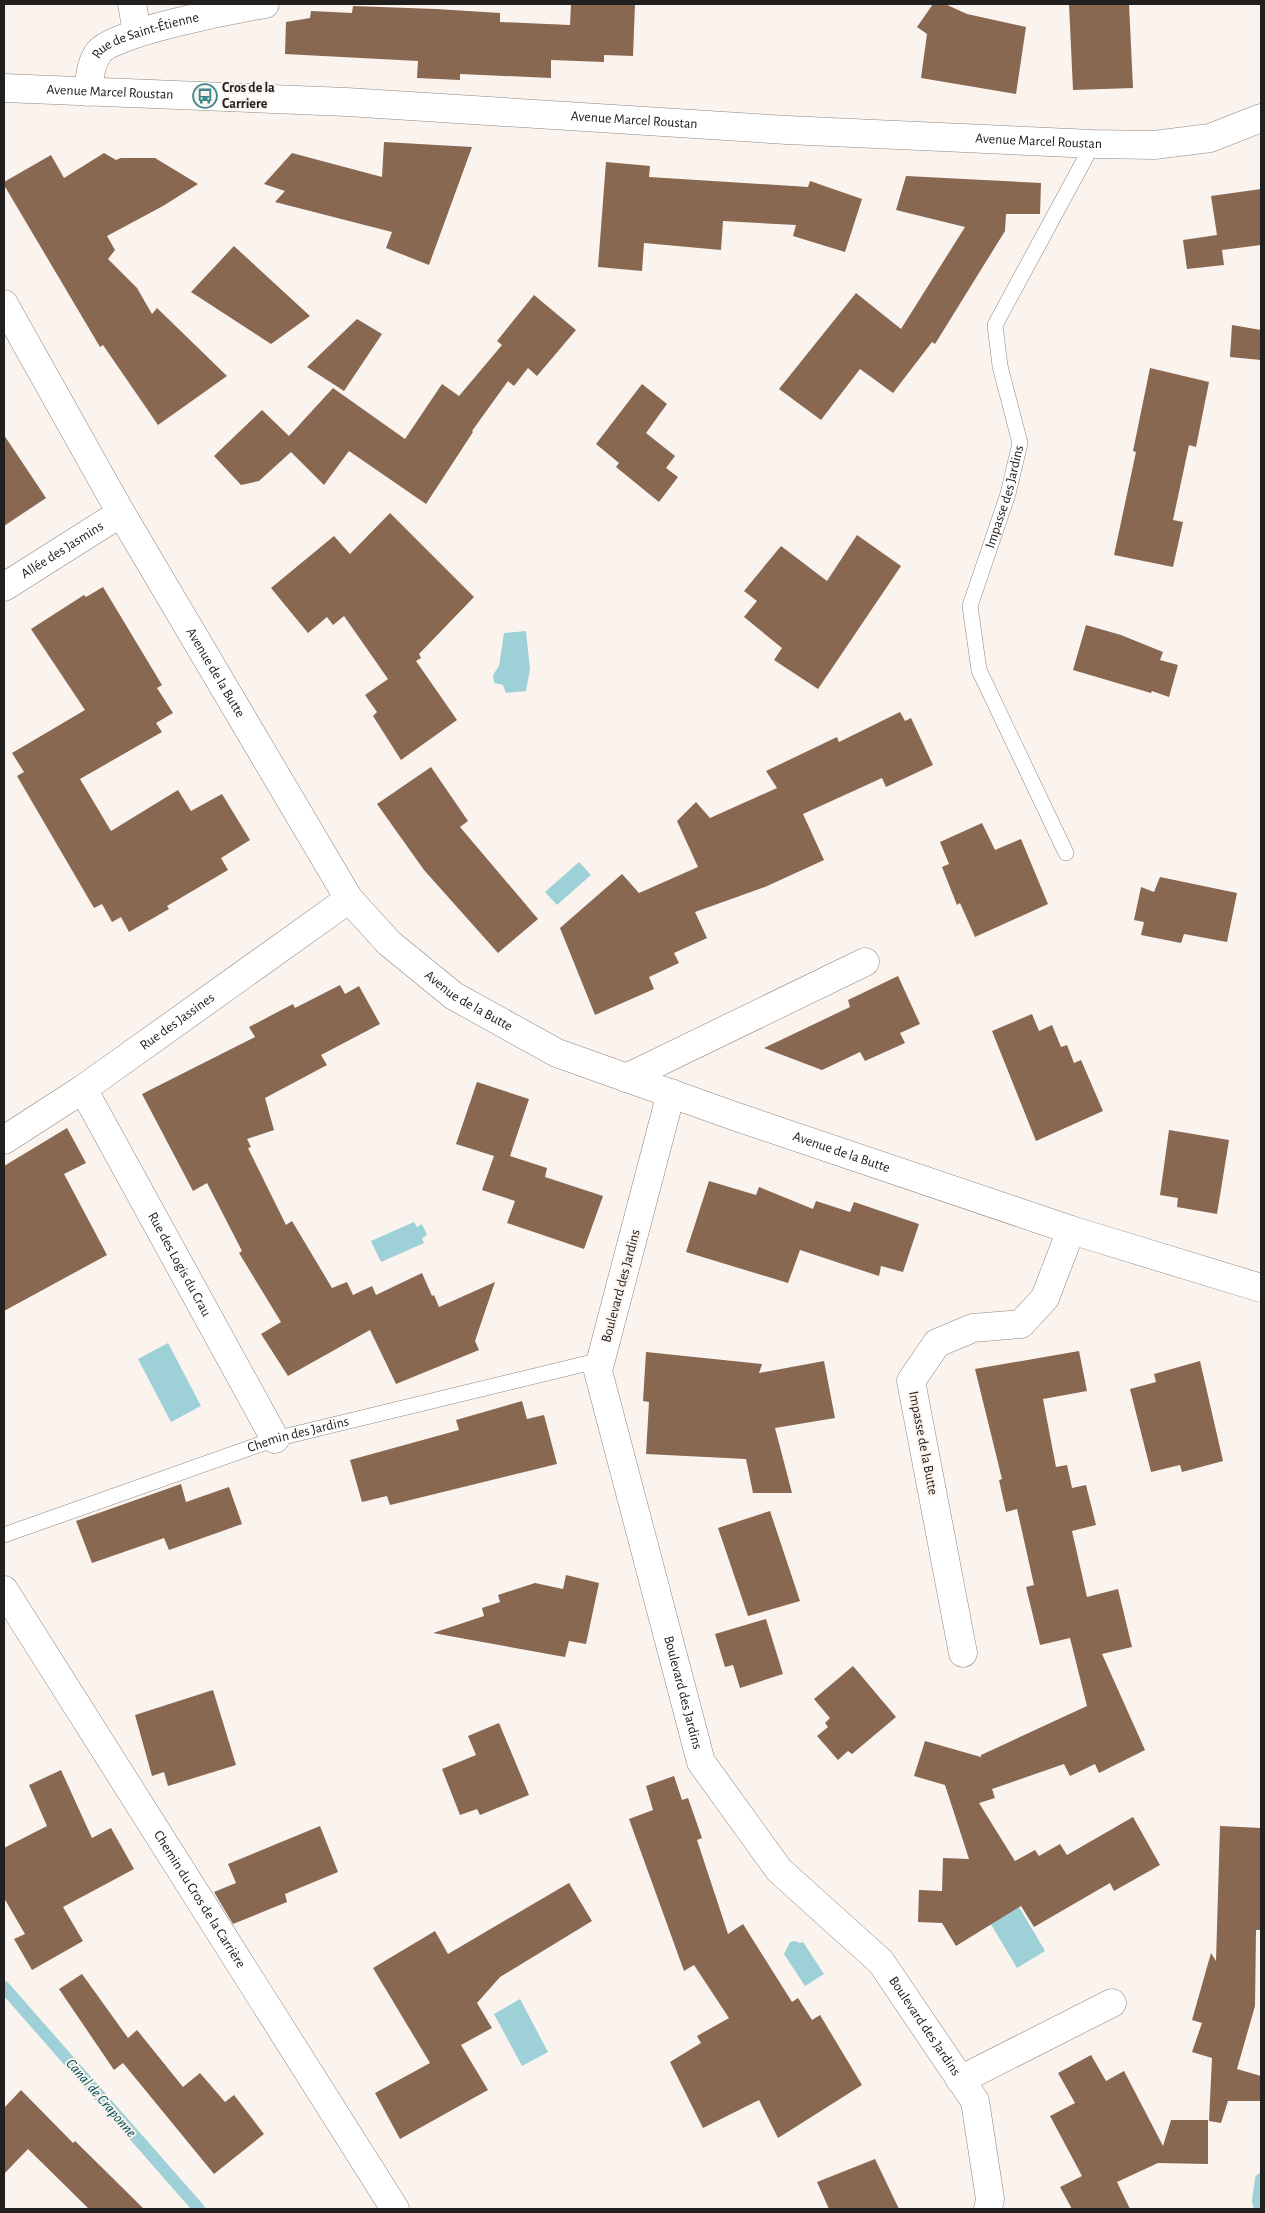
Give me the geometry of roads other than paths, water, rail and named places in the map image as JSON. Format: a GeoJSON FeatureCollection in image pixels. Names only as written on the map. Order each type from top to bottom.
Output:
{"type":"FeatureCollection","features":[{"type":"Feature","properties":{"kind":"street"},"geometry":{"type":"LineString","coordinates":[[132,4],[137,32]]}},
{"type":"Feature","properties":{"kind":"street","name":"Rue de Saint-Étienne"},"geometry":{"type":"LineString","coordinates":[[88,92],[92,63],[100,50],[137,32],[265,4]]}},
{"type":"Feature","properties":{"kind":"street","name":"Avenue Marcel Roustan"},"geometry":{"type":"LineString","coordinates":[[4,88],[347,102],[787,130],[1093,144],[1154,145],[1210,138],[1261,118]]}},
{"type":"Feature","properties":{"kind":"street","name":"Avenue de la Butte"},"geometry":{"type":"LineString","coordinates":[[4,304],[121,513],[350,899],[389,943],[454,996],[557,1053],[626,1078],[1071,1230],[1261,1288]]}},
{"type":"Feature","properties":{"kind":"street","name":"Allée des Jasmins"},"geometry":{"type":"LineString","coordinates":[[4,587],[121,513]]}},
{"type":"Feature","properties":{"kind":"street","name":"Rue des Jassines"},"geometry":{"type":"LineString","coordinates":[[4,1140],[83,1089],[350,899]]}},
{"type":"Feature","properties":{"kind":"street"},"geometry":{"type":"LineString","coordinates":[[626,1078],[865,962]]}},
{"type":"Feature","properties":{"kind":"street","name":"Rue des Logis du Crau"},"geometry":{"type":"LineString","coordinates":[[83,1089],[275,1439]]}},
{"type":"Feature","properties":{"kind":"street","name":"Boulevard des Jardins"},"geometry":{"type":"LineString","coordinates":[[672,1093],[598,1371],[701,1762],[779,1870],[882,1962],[975,2101],[990,2199],[988,2209]]}},
{"type":"Feature","properties":{"kind":"street","name":"Impasse de la Butte"},"geometry":{"type":"LineString","coordinates":[[963,1653],[911,1381],[937,1343],[973,1328],[1021,1324],[1045,1298],[1071,1230]]}},
{"type":"Feature","properties":{"kind":"street","name":"Chemin du Cros de la Carrière"},"geometry":{"type":"LineString","coordinates":[[4,1590],[395,2209]]}},
{"type":"Feature","properties":{"kind":"street"},"geometry":{"type":"LineString","coordinates":[[960,2080],[1112,2003]]}},
{"type":"Feature","properties":{"kind":"lane","name":"Impasse des Jardins"},"geometry":{"type":"LineString","coordinates":[[1066,853],[979,670],[970,606],[1008,494],[1020,443],[1000,366],[995,325],[1093,144]]}},
{"type":"Feature","properties":{"kind":"lane","name":"Chemin des Jardins"},"geometry":{"type":"LineString","coordinates":[[4,1535],[275,1439],[601,1360]]}},
{"type":"Feature","properties":{"kind":"water"},"geometry":{"type":"Polygon","coordinates":[[[526,631],[530,669],[526,691],[506,693],[503,685],[494,683],[493,675],[499,666],[504,633],[526,631]]]}},
{"type":"Feature","properties":{"kind":"water"},"geometry":{"type":"Polygon","coordinates":[[[579,862],[591,875],[557,905],[545,892],[579,862]]]}},
{"type":"Feature","properties":{"kind":"water"},"geometry":{"type":"Polygon","coordinates":[[[414,1222],[417,1227],[422,1224],[427,1235],[422,1238],[424,1243],[381,1262],[371,1241],[414,1222]]]}},
{"type":"Feature","properties":{"kind":"water"},"geometry":{"type":"Polygon","coordinates":[[[168,1343],[201,1406],[171,1422],[138,1359],[168,1343]]]}},
{"type":"Feature","properties":{"kind":"water"},"geometry":{"type":"Polygon","coordinates":[[[1015,1900],[1045,1951],[1017,1968],[980,1906],[1015,1900]]]}},
{"type":"Feature","properties":{"kind":"water"},"geometry":{"type":"Polygon","coordinates":[[[790,1942],[803,1942],[824,1974],[805,1986],[784,1954],[790,1942]]]}},
{"type":"Feature","properties":{"kind":"water"},"geometry":{"type":"Polygon","coordinates":[[[520,1999],[548,2052],[522,2066],[494,2014],[520,1999]]]}},
{"type":"Feature","properties":{"kind":"waterway","name":"Canal de Craponne"},"geometry":{"type":"LineString","coordinates":[[4,1987],[199,2209]]}},
{"type":"Feature","properties":{"kind":"waterway","name":"Canal de Craponne"},"geometry":{"type":"LineString","coordinates":[[1260,2209],[1258,2201],[1261,2179]]}},
{"type":"Feature","properties":{"kind":"place","name":"Cros de la Carriere"},"geometry":{"type":"Point","coordinates":[205,96]}}]}
